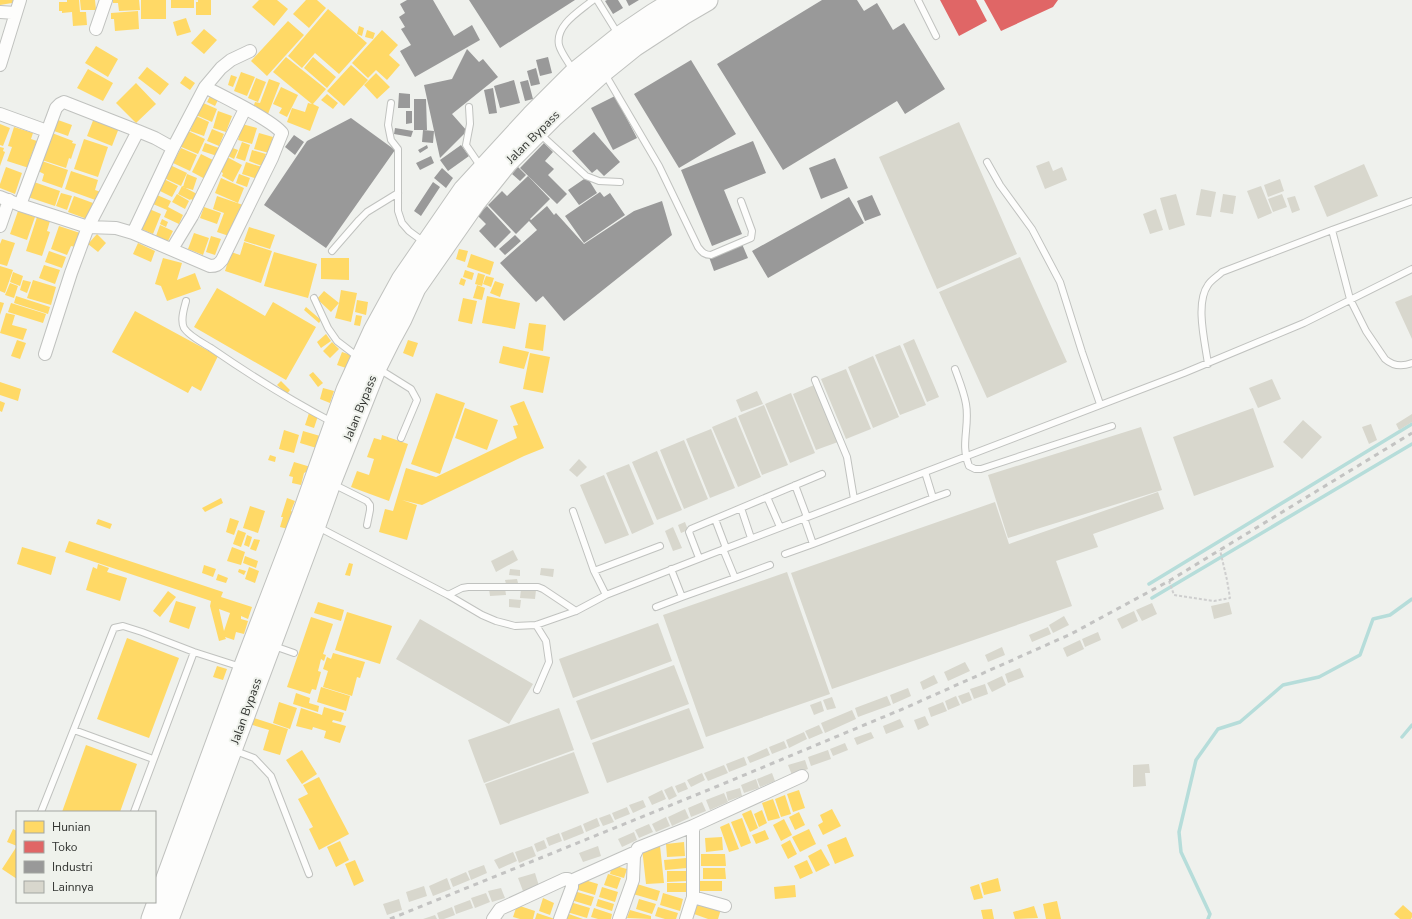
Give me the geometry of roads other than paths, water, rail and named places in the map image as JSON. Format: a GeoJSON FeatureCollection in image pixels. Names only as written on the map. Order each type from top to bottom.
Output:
{"type":"FeatureCollection","features":[{"type":"Feature","properties":{"kind":"highway","name":"Jalan Bypass"},"geometry":{"type":"LineString","coordinates":[[168,919],[270,645],[308,522],[335,424],[347,390],[368,363],[415,288],[475,202],[507,162],[603,71],[634,46],[707,0]]}},
{"type":"Feature","properties":{"kind":"highway","name":"Jalan Bypass"},"geometry":{"type":"LineString","coordinates":[[152,919],[244,668],[308,522],[330,483],[368,363],[374,331],[402,280],[464,190],[532,116],[575,73],[620,37],[671,2]]}},
{"type":"Feature","properties":{"kind":"street"},"geometry":{"type":"LineString","coordinates":[[0,65],[20,0]]}},
{"type":"Feature","properties":{"kind":"street"},"geometry":{"type":"LineString","coordinates":[[96,29],[106,0]]}},
{"type":"Feature","properties":{"kind":"street"},"geometry":{"type":"LineString","coordinates":[[0,12],[16,14]]}},
{"type":"Feature","properties":{"kind":"street"},"geometry":{"type":"LineString","coordinates":[[133,233],[173,148],[205,87],[230,60],[250,51]]}},
{"type":"Feature","properties":{"kind":"street"},"geometry":{"type":"LineString","coordinates":[[10,201],[88,227],[116,228],[133,233],[210,266],[218,265],[222,260],[272,158],[282,133],[278,128],[205,87]]}},
{"type":"Feature","properties":{"kind":"street"},"geometry":{"type":"LineString","coordinates":[[0,226],[10,201],[47,131],[56,108],[64,102],[155,138],[173,148]]}},
{"type":"Feature","properties":{"kind":"street"},"geometry":{"type":"LineString","coordinates":[[172,249],[192,216],[245,109]]}},
{"type":"Feature","properties":{"kind":"street"},"geometry":{"type":"LineString","coordinates":[[0,114],[47,131]]}},
{"type":"Feature","properties":{"kind":"street"},"geometry":{"type":"LineString","coordinates":[[45,354],[71,273],[88,227],[138,131]]}},
{"type":"Feature","properties":{"kind":"street"},"geometry":{"type":"LineString","coordinates":[[620,919],[633,880],[634,856],[641,846],[693,826],[802,776]]}},
{"type":"Feature","properties":{"kind":"street"},"geometry":{"type":"LineString","coordinates":[[686,919],[694,897],[693,826]]}},
{"type":"Feature","properties":{"kind":"street"},"geometry":{"type":"LineString","coordinates":[[493,919],[500,909],[565,879],[571,881],[636,852]]}},
{"type":"Feature","properties":{"kind":"street"},"geometry":{"type":"LineString","coordinates":[[560,919],[572,886],[571,881]]}},
{"type":"Feature","properties":{"kind":"street"},"geometry":{"type":"LineString","coordinates":[[694,897],[725,906]]}},
{"type":"Feature","properties":{"kind":"lane"},"geometry":{"type":"LineString","coordinates":[[575,73],[559,46],[558,37],[565,23],[594,0]]}},
{"type":"Feature","properties":{"kind":"lane"},"geometry":{"type":"LineString","coordinates":[[597,0],[620,37]]}},
{"type":"Feature","properties":{"kind":"lane"},"geometry":{"type":"LineString","coordinates":[[918,0],[936,36]]}},
{"type":"Feature","properties":{"kind":"lane"},"geometry":{"type":"LineString","coordinates":[[603,71],[659,166],[702,253],[711,255],[751,238],[752,231],[741,201]]}},
{"type":"Feature","properties":{"kind":"lane"},"geometry":{"type":"LineString","coordinates":[[392,103],[388,125],[391,140],[398,149],[398,211],[402,223],[409,231],[428,244]]}},
{"type":"Feature","properties":{"kind":"lane"},"geometry":{"type":"LineString","coordinates":[[469,107],[470,124],[466,145],[483,170]]}},
{"type":"Feature","properties":{"kind":"lane"},"geometry":{"type":"LineString","coordinates":[[538,131],[586,176],[599,181],[620,182]]}},
{"type":"Feature","properties":{"kind":"lane"},"geometry":{"type":"LineString","coordinates":[[987,162],[1000,185],[1032,229],[1060,282],[1100,404]]}},
{"type":"Feature","properties":{"kind":"lane"},"geometry":{"type":"LineString","coordinates":[[332,250],[363,216],[398,193]]}},
{"type":"Feature","properties":{"kind":"lane"},"geometry":{"type":"LineString","coordinates":[[1208,364],[1200,313],[1202,300],[1208,285],[1222,272],[1412,201]]}},
{"type":"Feature","properties":{"kind":"lane"},"geometry":{"type":"LineString","coordinates":[[1332,230],[1350,299],[1366,331],[1385,359],[1394,365],[1400,366],[1412,363]]}},
{"type":"Feature","properties":{"kind":"lane"},"geometry":{"type":"LineString","coordinates":[[308,522],[448,595],[482,615],[496,621],[515,626],[536,625],[576,611],[606,596],[724,548],[1208,364],[1304,323],[1412,269]]}},
{"type":"Feature","properties":{"kind":"lane"},"geometry":{"type":"LineString","coordinates":[[314,298],[328,328],[337,341],[368,363],[411,389],[417,400],[401,438]]}},
{"type":"Feature","properties":{"kind":"lane"},"geometry":{"type":"LineString","coordinates":[[186,301],[182,318],[184,327],[190,334],[287,398],[335,424]]}},
{"type":"Feature","properties":{"kind":"lane"},"geometry":{"type":"LineString","coordinates":[[955,368],[966,404],[967,418],[965,456],[969,466],[975,469],[981,469],[1112,426]]}},
{"type":"Feature","properties":{"kind":"lane"},"geometry":{"type":"LineString","coordinates":[[815,380],[847,457],[854,499]]}},
{"type":"Feature","properties":{"kind":"lane"},"geometry":{"type":"LineString","coordinates":[[925,472],[933,498]]}},
{"type":"Feature","properties":{"kind":"lane"},"geometry":{"type":"LineString","coordinates":[[699,558],[689,532],[691,529],[822,474]]}},
{"type":"Feature","properties":{"kind":"lane"},"geometry":{"type":"LineString","coordinates":[[330,483],[367,501],[370,504],[366,525]]}},
{"type":"Feature","properties":{"kind":"lane"},"geometry":{"type":"LineString","coordinates":[[795,486],[812,544]]}},
{"type":"Feature","properties":{"kind":"lane"},"geometry":{"type":"LineString","coordinates":[[785,554],[947,493]]}},
{"type":"Feature","properties":{"kind":"lane"},"geometry":{"type":"LineString","coordinates":[[767,497],[780,527]]}},
{"type":"Feature","properties":{"kind":"lane"},"geometry":{"type":"LineString","coordinates":[[741,508],[751,538]]}},
{"type":"Feature","properties":{"kind":"lane"},"geometry":{"type":"LineString","coordinates":[[573,511],[594,571],[606,596]]}},
{"type":"Feature","properties":{"kind":"lane"},"geometry":{"type":"LineString","coordinates":[[715,519],[735,578]]}},
{"type":"Feature","properties":{"kind":"lane"},"geometry":{"type":"LineString","coordinates":[[594,571],[660,546]]}},
{"type":"Feature","properties":{"kind":"lane"},"geometry":{"type":"LineString","coordinates":[[656,607],[770,565]]}},
{"type":"Feature","properties":{"kind":"lane"},"geometry":{"type":"LineString","coordinates":[[671,569],[682,597]]}},
{"type":"Feature","properties":{"kind":"lane"},"geometry":{"type":"LineString","coordinates":[[448,595],[462,588],[468,587],[538,587],[576,611]]}},
{"type":"Feature","properties":{"kind":"lane"},"geometry":{"type":"LineString","coordinates":[[536,625],[546,641],[549,662],[537,690]]}},
{"type":"Feature","properties":{"kind":"lane"},"geometry":{"type":"LineString","coordinates":[[41,811],[114,628],[123,626],[194,652],[244,668]]}},
{"type":"Feature","properties":{"kind":"lane"},"geometry":{"type":"LineString","coordinates":[[270,645],[294,653]]}},
{"type":"Feature","properties":{"kind":"lane"},"geometry":{"type":"LineString","coordinates":[[134,811],[194,652]]}},
{"type":"Feature","properties":{"kind":"lane"},"geometry":{"type":"LineString","coordinates":[[74,730],[153,759]]}},
{"type":"Feature","properties":{"kind":"lane"},"geometry":{"type":"LineString","coordinates":[[232,749],[254,758],[271,776],[309,874]]}},
{"type":"Feature","properties":{"kind":"waterway"},"geometry":{"type":"LineString","coordinates":[[1149,584],[1412,424]]}},
{"type":"Feature","properties":{"kind":"waterway"},"geometry":{"type":"LineString","coordinates":[[1152,598],[1412,444]]}},
{"type":"Feature","properties":{"kind":"waterway"},"geometry":{"type":"LineString","coordinates":[[1208,919],[1210,914],[1181,852],[1179,832],[1196,760],[1218,729],[1240,722],[1283,685],[1319,677],[1360,655],[1373,619],[1390,615],[1412,599]]}},
{"type":"Feature","properties":{"kind":"waterway"},"geometry":{"type":"LineString","coordinates":[[1402,737],[1412,725]]}},
{"type":"Feature","properties":{"kind":"railway"},"geometry":{"type":"LineString","coordinates":[[390,919],[718,786],[905,708],[1071,634],[1169,581],[1412,433]]}}]}
